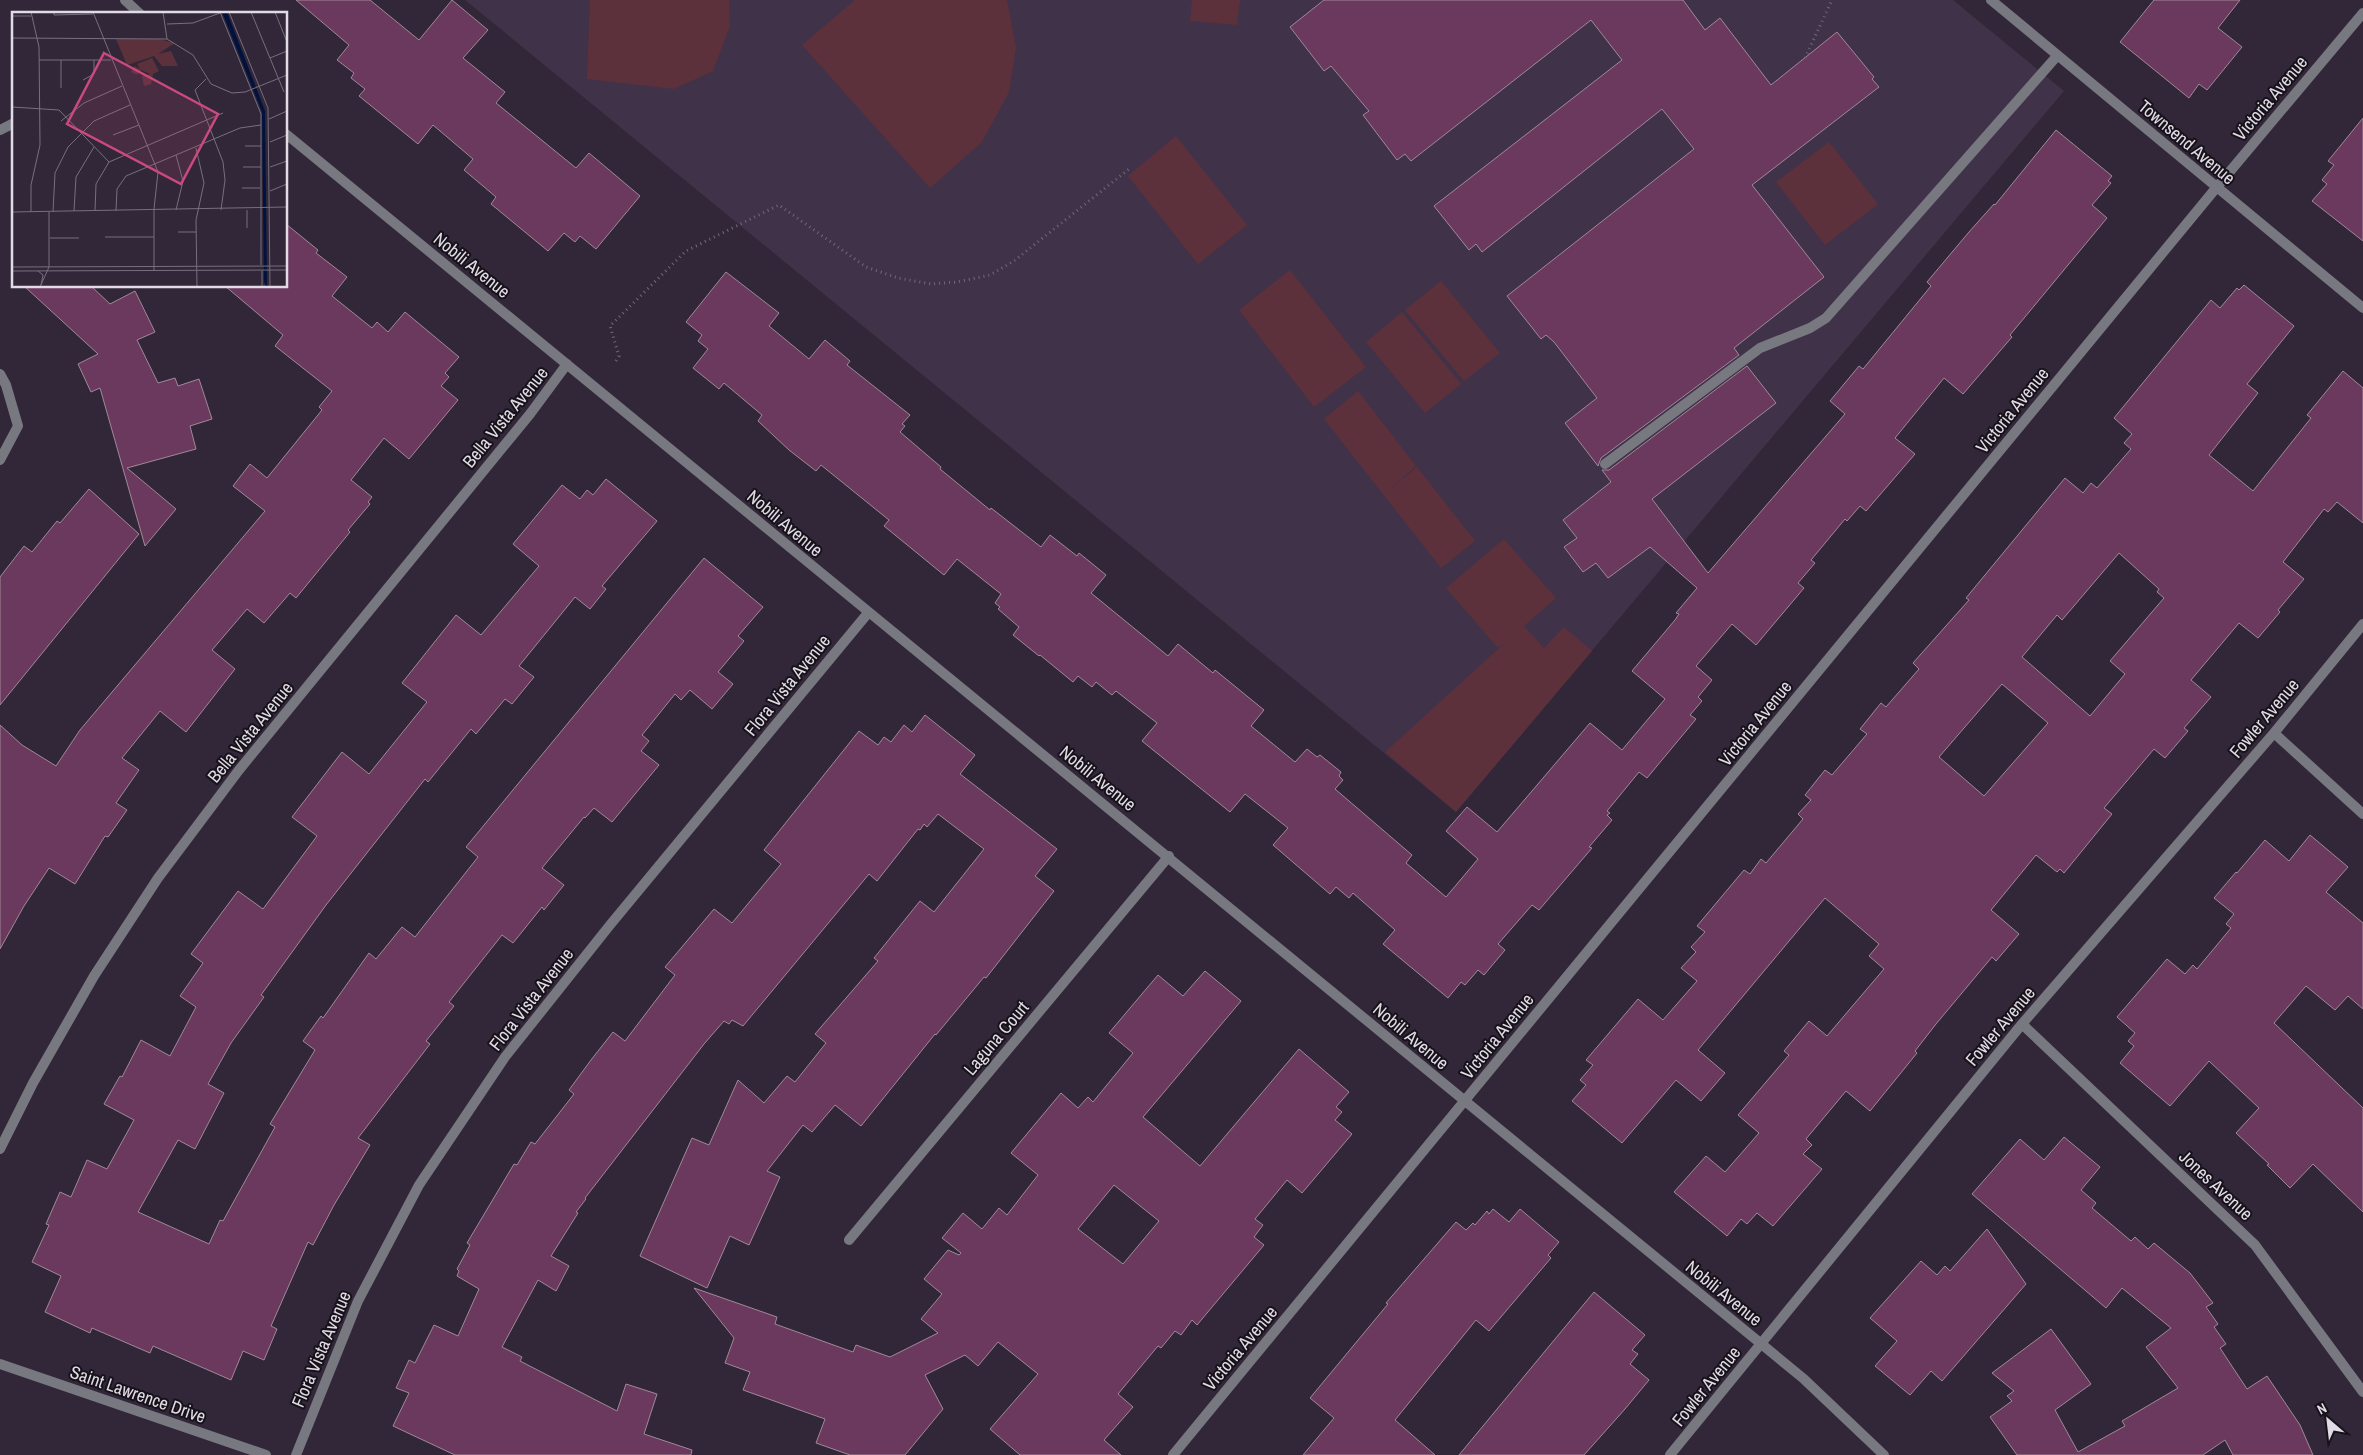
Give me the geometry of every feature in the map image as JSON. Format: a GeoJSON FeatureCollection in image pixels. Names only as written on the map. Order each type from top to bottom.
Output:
{"type":"FeatureCollection","features":[{"type":"Feature","properties":{"kind":"street"},"geometry":{"type":"LineString","coordinates":[[125,0],[138,12]]}},
{"type":"Feature","properties":{"kind":"street","name":"Townsend Avenue"},"geometry":{"type":"LineString","coordinates":[[1991,0],[2363,308]]}},
{"type":"Feature","properties":{"kind":"street","name":"Victoria Avenue"},"geometry":{"type":"LineString","coordinates":[[1173,1455],[2216,188],[2363,13]]}},
{"type":"Feature","properties":{"kind":"street"},"geometry":{"type":"LineString","coordinates":[[1605,464],[1760,348],[1810,328],[1826,318],[2058,56]]}},
{"type":"Feature","properties":{"kind":"street"},"geometry":{"type":"LineString","coordinates":[[0,130],[12,124]]}},
{"type":"Feature","properties":{"kind":"street","name":"Nobili Avenue"},"geometry":{"type":"LineString","coordinates":[[288,136],[868,613],[1169,856],[1465,1102],[1804,1379],[1884,1455]]}},
{"type":"Feature","properties":{"kind":"street","name":"Bella Vista Avenue"},"geometry":{"type":"LineString","coordinates":[[0,1149],[33,1083],[94,976],[158,878],[239,770],[530,414],[567,364]]}},
{"type":"Feature","properties":{"kind":"street"},"geometry":{"type":"LineString","coordinates":[[0,374],[6,385],[18,426],[0,460]]}},
{"type":"Feature","properties":{"kind":"street","name":"Flora Vista Avenue"},"geometry":{"type":"LineString","coordinates":[[296,1455],[358,1301],[419,1185],[505,1058],[610,925],[868,613]]}},
{"type":"Feature","properties":{"kind":"street","name":"Fowler Avenue"},"geometry":{"type":"LineString","coordinates":[[1670,1455],[2022,1024],[2274,733],[2363,624]]}},
{"type":"Feature","properties":{"kind":"street"},"geometry":{"type":"LineString","coordinates":[[2274,733],[2363,814]]}},
{"type":"Feature","properties":{"kind":"street","name":"Laguna Court"},"geometry":{"type":"LineString","coordinates":[[849,1240],[1169,856]]}},
{"type":"Feature","properties":{"kind":"street","name":"Jones Avenue"},"geometry":{"type":"LineString","coordinates":[[2022,1024],[2256,1244],[2363,1392]]}},
{"type":"Feature","properties":{"kind":"street","name":"Saint Lawrence Drive"},"geometry":{"type":"LineString","coordinates":[[0,1364],[266,1455]]}},
{"type":"Feature","properties":{"kind":"path"},"geometry":{"type":"LineString","coordinates":[[1805,58],[1832,0]]}},
{"type":"Feature","properties":{"kind":"path"},"geometry":{"type":"LineString","coordinates":[[616,361],[619,356],[610,326],[686,251],[779,205],[866,267],[898,278],[931,284],[957,282],[990,275],[1014,261],[1129,169]]}},
{"type":"Feature","properties":{"kind":"shaded area"},"geometry":{"type":"Polygon","coordinates":[[[465,0],[1953,0],[2064,91],[1456,812],[465,0]]]}},
{"type":"Feature","properties":{"kind":"shaded area"},"geometry":{"type":"Polygon","coordinates":[[[590,0],[729,0],[730,26],[713,71],[674,89],[587,79],[590,0]]]}},
{"type":"Feature","properties":{"kind":"shaded area"},"geometry":{"type":"Polygon","coordinates":[[[855,0],[1007,0],[1016,48],[1009,92],[982,142],[930,188],[802,45],[855,0]]]}},
{"type":"Feature","properties":{"kind":"shaded area"},"geometry":{"type":"Polygon","coordinates":[[[1192,0],[1240,0],[1237,25],[1190,21],[1192,0]]]}},
{"type":"Feature","properties":{"kind":"shaded area"},"geometry":{"type":"Polygon","coordinates":[[[1176,136],[1247,225],[1198,264],[1128,176],[1176,136]]]}},
{"type":"Feature","properties":{"kind":"shaded area"},"geometry":{"type":"Polygon","coordinates":[[[1829,142],[1878,204],[1825,245],[1776,182],[1829,142]]]}},
{"type":"Feature","properties":{"kind":"shaded area"},"geometry":{"type":"Polygon","coordinates":[[[1290,270],[1366,367],[1314,407],[1239,310],[1290,270]]]}},
{"type":"Feature","properties":{"kind":"shaded area"},"geometry":{"type":"Polygon","coordinates":[[[1441,281],[1500,353],[1464,381],[1405,310],[1441,281]]]}},
{"type":"Feature","properties":{"kind":"shaded area"},"geometry":{"type":"Polygon","coordinates":[[[1402,312],[1461,384],[1425,413],[1366,342],[1402,312]]]}},
{"type":"Feature","properties":{"kind":"shaded area"},"geometry":{"type":"Polygon","coordinates":[[[1358,391],[1416,466],[1390,489],[1417,467],[1475,541],[1441,568],[1324,419],[1358,391]]]}},
{"type":"Feature","properties":{"kind":"shaded area"},"geometry":{"type":"Polygon","coordinates":[[[1504,539],[1556,598],[1524,626],[1544,648],[1564,627],[1592,651],[1456,812],[1385,752],[1507,641],[1498,648],[1446,588],[1504,539]]]}},
{"type":"Feature","properties":{"kind":"building"},"geometry":{"type":"Polygon","coordinates":[[[296,0],[370,0],[419,40],[452,0],[488,30],[463,58],[505,92],[496,103],[576,168],[589,153],[640,196],[596,249],[580,236],[575,242],[564,233],[548,251],[491,204],[496,197],[464,170],[473,159],[433,125],[418,144],[359,96],[365,89],[351,78],[354,73],[337,60],[349,45],[296,0]]]}},
{"type":"Feature","properties":{"kind":"building"},"geometry":{"type":"Polygon","coordinates":[[[1324,0],[1683,0],[1705,30],[1720,18],[1771,85],[1837,32],[1874,77],[1872,79],[1879,87],[1752,185],[1824,277],[1734,348],[1739,355],[1601,458],[1598,466],[1565,423],[1597,398],[1554,342],[1546,335],[1541,339],[1507,296],[1694,149],[1662,109],[1482,252],[1476,244],[1469,250],[1434,206],[1622,60],[1591,20],[1411,161],[1405,154],[1397,160],[1363,115],[1369,111],[1331,66],[1324,71],[1290,27],[1324,0]]]}},
{"type":"Feature","properties":{"kind":"building"},"geometry":{"type":"Polygon","coordinates":[[[2154,0],[2240,0],[2218,28],[2242,47],[2207,90],[2199,84],[2189,98],[2120,42],[2154,0]]]}},
{"type":"Feature","properties":{"kind":"building"},"geometry":{"type":"Polygon","coordinates":[[[2363,118],[2363,241],[2312,201],[2327,184],[2322,180],[2334,165],[2328,161],[2363,118]]]}},
{"type":"Feature","properties":{"kind":"building"},"geometry":{"type":"Polygon","coordinates":[[[2056,130],[2112,176],[2108,181],[2111,183],[2092,205],[2107,218],[2010,335],[2012,337],[1963,394],[1944,378],[1895,438],[1915,454],[1866,511],[1860,506],[1847,521],[1845,519],[1811,560],[1815,563],[1798,583],[1804,588],[1756,645],[1732,624],[1696,666],[1712,680],[1698,697],[1702,701],[1690,715],[1696,719],[1647,778],[1639,772],[1607,811],[1610,813],[1607,815],[1612,820],[1589,847],[1592,848],[1539,910],[1532,905],[1498,944],[1505,950],[1484,975],[1478,970],[1465,985],[1461,982],[1448,998],[1383,944],[1395,930],[1353,893],[1349,898],[1336,887],[1330,894],[1273,845],[1288,828],[1245,794],[1230,812],[1142,741],[1157,723],[1116,691],[1112,695],[1096,682],[1092,687],[1078,676],[1073,682],[1013,635],[1019,627],[998,609],[1000,607],[995,603],[1001,594],[957,559],[944,575],[884,526],[889,520],[821,465],[816,471],[789,450],[758,421],[762,415],[724,383],[719,389],[693,368],[708,349],[698,341],[702,335],[686,322],[726,272],[779,313],[769,326],[809,359],[825,340],[850,361],[847,365],[910,415],[902,424],[905,426],[900,432],[941,467],[940,469],[990,510],[991,508],[1041,547],[1050,535],[1077,556],[1079,553],[1106,575],[1091,593],[1168,656],[1178,644],[1213,673],[1215,670],[1264,710],[1251,726],[1295,762],[1307,749],[1317,757],[1320,755],[1341,772],[1339,776],[1343,780],[1335,789],[1412,855],[1406,863],[1446,897],[1478,859],[1446,831],[1467,807],[1497,832],[1590,723],[1622,750],[1665,699],[1632,671],[1675,620],[1679,614],[1676,613],[1697,588],[1650,547],[1608,578],[1596,563],[1583,572],[1564,547],[1577,538],[1563,520],[1611,482],[1602,470],[1609,470],[1747,366],[1776,403],[1652,499],[1708,573],[1845,414],[1830,401],[1859,366],[1863,369],[1931,286],[1927,282],[1969,232],[1995,205],[2056,130]]]}},
{"type":"Feature","properties":{"kind":"building"},"geometry":{"type":"Polygon","coordinates":[[[288,226],[318,250],[316,253],[347,277],[332,296],[372,328],[377,322],[388,332],[405,312],[459,357],[445,373],[449,377],[441,386],[458,400],[409,459],[384,438],[351,480],[372,497],[368,502],[370,504],[348,530],[350,532],[296,598],[290,593],[264,623],[247,609],[212,650],[235,669],[186,732],[160,711],[122,758],[139,770],[116,803],[127,810],[108,837],[105,836],[75,884],[49,868],[24,906],[0,949],[0,725],[22,745],[56,766],[80,730],[265,511],[233,486],[250,464],[267,478],[322,410],[319,407],[332,391],[275,346],[283,335],[227,288],[288,288],[288,226]]]}},
{"type":"Feature","properties":{"kind":"building"},"geometry":{"type":"Polygon","coordinates":[[[2244,285],[2294,326],[2247,384],[2258,393],[2209,455],[2253,491],[2311,418],[2307,415],[2343,371],[2363,388],[2363,523],[2337,502],[2328,512],[2324,509],[2283,562],[2304,579],[2278,610],[2280,612],[2258,638],[2239,623],[2191,680],[2211,697],[2184,728],[2188,731],[2165,758],[2154,749],[2104,808],[2112,814],[2064,873],[2060,869],[2057,872],[2036,855],[1991,910],[2019,934],[1996,961],[1992,957],[1936,1024],[1915,1051],[1917,1053],[1870,1111],[1846,1091],[1806,1139],[1812,1145],[1803,1154],[1822,1169],[1773,1226],[1757,1213],[1747,1224],[1741,1219],[1727,1236],[1674,1192],[1706,1156],[1725,1172],[1759,1133],[1738,1115],[1789,1055],[1784,1051],[1809,1021],[1827,1036],[1884,969],[1869,956],[1879,944],[1825,898],[1698,1050],[1725,1073],[1701,1101],[1676,1080],[1622,1143],[1572,1101],[1586,1085],[1580,1080],[1593,1065],[1586,1060],[1638,999],[1663,1020],[1697,981],[1681,968],[1696,952],[1691,947],[1705,932],[1697,926],[1744,870],[1750,874],[1761,859],[1766,863],[1803,819],[1798,814],[1811,800],[1805,795],[1825,770],[1832,775],[1867,734],[1860,729],[1881,703],[1886,707],[1919,669],[1913,663],[1969,600],[1966,598],[2065,478],[2083,493],[2091,483],[2097,488],[2131,449],[2124,443],[2132,434],[2114,418],[2211,300],[2220,308],[2237,288],[2239,290],[2244,285]],[[2119,553],[2062,620],[2057,615],[2022,657],[2090,716],[2125,674],[2110,661],[2164,598],[2157,592],[2159,589],[2119,553]],[[2002,684],[1939,757],[1984,796],[2048,723],[2002,684]]]}},
{"type":"Feature","properties":{"kind":"building"},"geometry":{"type":"Polygon","coordinates":[[[26,288],[93,288],[110,304],[135,291],[155,332],[137,340],[158,383],[175,378],[178,386],[199,379],[212,419],[190,426],[196,449],[127,468],[176,509],[145,546],[100,388],[91,392],[78,364],[98,354],[26,288]]]}},
{"type":"Feature","properties":{"kind":"building"},"geometry":{"type":"Polygon","coordinates":[[[606,479],[657,521],[602,586],[606,589],[590,609],[575,597],[519,666],[534,677],[512,704],[505,699],[476,734],[471,729],[428,782],[425,779],[326,905],[261,995],[264,997],[231,1043],[208,1084],[224,1093],[195,1149],[178,1140],[138,1212],[209,1244],[220,1220],[223,1221],[275,1127],[270,1124],[315,1050],[303,1041],[321,1016],[323,1018],[369,953],[376,959],[402,927],[415,937],[478,857],[466,847],[704,558],[763,607],[738,636],[744,641],[718,672],[733,684],[712,709],[690,690],[681,700],[675,694],[642,735],[649,741],[641,751],[659,765],[612,822],[594,808],[584,817],[542,868],[564,885],[544,910],[542,907],[513,943],[502,935],[449,1002],[454,1006],[426,1041],[430,1044],[358,1138],[370,1145],[334,1205],[313,1245],[308,1242],[271,1326],[277,1329],[264,1360],[243,1351],[231,1380],[153,1346],[150,1353],[92,1328],[90,1333],[45,1312],[61,1276],[32,1262],[49,1225],[46,1224],[60,1192],[71,1197],[87,1160],[107,1169],[134,1120],[104,1104],[120,1076],[122,1077],[141,1040],[170,1056],[196,1007],[180,996],[203,963],[191,954],[238,891],[263,909],[317,836],[292,817],[342,752],[369,774],[427,702],[402,683],[456,615],[481,635],[539,566],[513,544],[562,485],[580,499],[587,490],[593,495],[606,479]]]}},
{"type":"Feature","properties":{"kind":"building"},"geometry":{"type":"Polygon","coordinates":[[[89,489],[139,534],[0,705],[0,577],[24,546],[32,552],[57,521],[60,523],[89,489]]]}},
{"type":"Feature","properties":{"kind":"building"},"geometry":{"type":"Polygon","coordinates":[[[925,715],[975,755],[960,774],[1057,849],[1035,876],[1054,891],[986,978],[984,977],[935,1034],[861,1126],[835,1105],[812,1132],[803,1125],[767,1171],[780,1177],[749,1245],[730,1236],[707,1288],[640,1256],[692,1138],[709,1145],[738,1080],[764,1103],[787,1076],[795,1082],[826,1043],[815,1034],[878,961],[874,958],[920,901],[934,912],[984,849],[938,814],[927,827],[924,824],[877,881],[869,874],[743,1026],[732,1020],[729,1024],[724,1021],[704,1044],[576,1212],[578,1213],[551,1256],[569,1266],[556,1291],[538,1280],[502,1347],[522,1357],[520,1361],[617,1411],[626,1384],[657,1394],[644,1434],[692,1450],[691,1455],[455,1455],[393,1426],[409,1393],[396,1388],[409,1360],[415,1363],[434,1325],[458,1336],[479,1289],[457,1276],[459,1271],[457,1269],[470,1245],[467,1243],[514,1164],[517,1165],[531,1142],[535,1144],[574,1094],[569,1090],[591,1060],[613,1032],[625,1041],[675,975],[665,967],[714,909],[732,923],[781,864],[764,850],[859,731],[878,745],[884,737],[891,742],[904,725],[912,732],[925,715]]]}},
{"type":"Feature","properties":{"kind":"building"},"geometry":{"type":"Polygon","coordinates":[[[2310,835],[2348,867],[2326,892],[2363,923],[2363,1009],[2348,996],[2335,1010],[2306,986],[2274,1023],[2363,1108],[2363,1212],[2313,1164],[2290,1188],[2267,1165],[2269,1164],[2236,1133],[2259,1108],[2209,1061],[2170,1106],[2120,1063],[2134,1046],[2128,1041],[2135,1033],[2117,1017],[2167,959],[2185,974],[2193,965],[2197,969],[2231,928],[2226,924],[2234,914],[2214,898],[2265,840],[2289,861],[2310,835]]]}},
{"type":"Feature","properties":{"kind":"building"},"geometry":{"type":"Polygon","coordinates":[[[1205,971],[1241,1001],[1143,1117],[1200,1166],[1299,1049],[1349,1092],[1336,1107],[1342,1112],[1335,1120],[1352,1134],[1302,1193],[1287,1180],[1255,1219],[1263,1225],[1254,1237],[1264,1245],[1197,1325],[1192,1320],[1181,1335],[1175,1331],[1161,1348],[1158,1346],[1118,1394],[1133,1407],[1104,1440],[1121,1455],[1020,1455],[990,1429],[1038,1374],[998,1342],[978,1366],[965,1355],[925,1375],[943,1409],[905,1455],[850,1455],[816,1443],[825,1419],[743,1390],[750,1372],[725,1363],[734,1338],[694,1288],[777,1317],[775,1324],[853,1352],[856,1345],[890,1357],[938,1333],[921,1319],[942,1294],[924,1279],[948,1250],[959,1255],[961,1253],[942,1238],[963,1213],[982,1229],[999,1208],[1007,1215],[1038,1175],[1011,1153],[1061,1093],[1078,1108],[1088,1097],[1093,1102],[1133,1053],[1109,1033],[1158,975],[1183,996],[1205,971]],[[1114,1185],[1078,1229],[1123,1264],[1159,1221],[1114,1185]]]}},
{"type":"Feature","properties":{"kind":"building"},"geometry":{"type":"Polygon","coordinates":[[[2064,1137],[2100,1167],[2081,1190],[2096,1203],[2092,1208],[2131,1241],[2135,1237],[2148,1249],[2154,1243],[2190,1273],[2213,1303],[2206,1307],[2218,1324],[2214,1327],[2226,1344],[2220,1348],[2247,1389],[2267,1376],[2300,1425],[2313,1455],[2233,1455],[2225,1440],[2203,1455],[2017,1455],[1990,1417],[2012,1401],[2007,1396],[2014,1391],[1992,1373],[2051,1329],[2091,1384],[2055,1410],[2078,1452],[2125,1426],[2122,1421],[2178,1388],[2146,1347],[2171,1328],[2122,1288],[2106,1308],[1972,1194],[2020,1139],[2044,1160],[2064,1137]]]}},
{"type":"Feature","properties":{"kind":"building"},"geometry":{"type":"Polygon","coordinates":[[[1493,1209],[1509,1222],[1520,1209],[1559,1242],[1548,1255],[1551,1258],[1489,1331],[1476,1320],[1395,1420],[1435,1455],[1303,1455],[1334,1418],[1310,1398],[1388,1304],[1386,1303],[1456,1222],[1466,1230],[1473,1223],[1475,1225],[1487,1211],[1489,1214],[1493,1209]]]}},
{"type":"Feature","properties":{"kind":"building"},"geometry":{"type":"Polygon","coordinates":[[[1987,1229],[2026,1284],[1942,1381],[1931,1371],[1910,1395],[1875,1366],[1897,1341],[1870,1318],[1921,1261],[1937,1275],[1945,1266],[1950,1271],[1987,1229]]]}},
{"type":"Feature","properties":{"kind":"building"},"geometry":{"type":"Polygon","coordinates":[[[1594,1292],[1645,1335],[1632,1350],[1638,1354],[1630,1364],[1649,1380],[1625,1409],[1584,1455],[1459,1455],[1594,1292]]]}}]}
